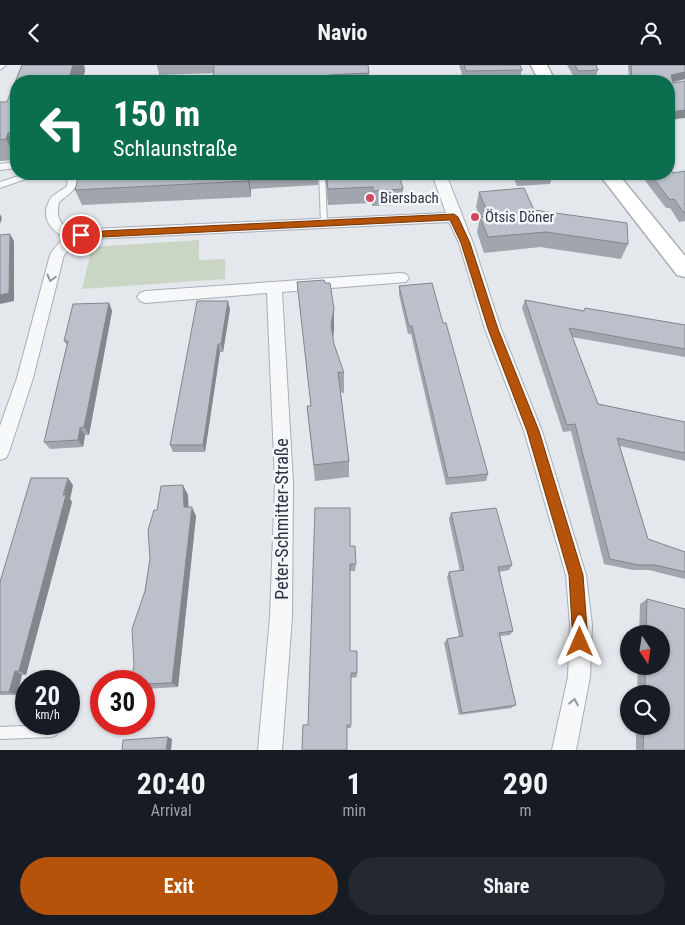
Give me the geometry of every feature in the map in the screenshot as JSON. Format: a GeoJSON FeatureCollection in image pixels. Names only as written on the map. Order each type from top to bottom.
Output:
{"type":"FeatureCollection","features":[{"type":"Feature","properties":{"kind":"main road"},"geometry":{"type":"LineString","coordinates":[[613,180],[685,270]]}},
{"type":"Feature","properties":{"kind":"street"},"geometry":{"type":"LineString","coordinates":[[0,185],[16,180]]}},
{"type":"Feature","properties":{"kind":"street"},"geometry":{"type":"LineString","coordinates":[[73,180],[73,185],[54,201],[51,221],[54,226],[74,237]]}},
{"type":"Feature","properties":{"kind":"street"},"geometry":{"type":"LineString","coordinates":[[441,180],[454,217],[466,243],[493,329],[533,431],[576,575],[581,625],[579,677],[564,750]]}},
{"type":"Feature","properties":{"kind":"street"},"geometry":{"type":"LineString","coordinates":[[0,452],[24,378],[57,255],[65,243],[74,237],[91,234],[324,225],[454,217]]}},
{"type":"Feature","properties":{"kind":"street"},"geometry":{"type":"LineString","coordinates":[[145,297],[402,278]]}},
{"type":"Feature","properties":{"kind":"street","name":"Peter-Schmitter-Straße"},"geometry":{"type":"LineString","coordinates":[[270,750],[281,617],[284,483],[274,288]]}},
{"type":"Feature","properties":{"kind":"lane"},"geometry":{"type":"LineString","coordinates":[[323,180],[324,225]]}},
{"type":"Feature","properties":{"kind":"lane"},"geometry":{"type":"LineString","coordinates":[[0,733],[15,732]]}},
{"type":"Feature","properties":{"kind":"green space"},"geometry":{"type":"Polygon","coordinates":[[[199,240],[199,260],[225,259],[225,279],[82,289],[92,247],[199,240]]]}},
{"type":"Feature","properties":{"kind":"building"},"geometry":{"type":"Polygon","coordinates":[[[22,65],[73,65],[70,75],[18,75],[22,65]]]}},
{"type":"Feature","properties":{"kind":"building"},"geometry":{"type":"Polygon","coordinates":[[[214,65],[368,65],[369,73],[329,75],[213,75],[214,65]]]}},
{"type":"Feature","properties":{"kind":"building"},"geometry":{"type":"Polygon","coordinates":[[[464,65],[520,65],[522,70],[466,71],[464,65]]]}},
{"type":"Feature","properties":{"kind":"building"},"geometry":{"type":"Polygon","coordinates":[[[575,65],[596,65],[598,70],[578,71],[575,65]]]}},
{"type":"Feature","properties":{"kind":"building"},"geometry":{"type":"Polygon","coordinates":[[[631,65],[685,65],[685,72],[671,75],[632,75],[631,65]]]}},
{"type":"Feature","properties":{"kind":"building"},"geometry":{"type":"Polygon","coordinates":[[[685,81],[685,110],[675,111],[675,83],[685,81]]]}},
{"type":"Feature","properties":{"kind":"building"},"geometry":{"type":"Polygon","coordinates":[[[10,95],[10,133],[8,133],[6,139],[0,140],[0,102],[7,102],[10,95]]]}},
{"type":"Feature","properties":{"kind":"building"},"geometry":{"type":"Polygon","coordinates":[[[685,171],[685,213],[674,199],[670,200],[655,180],[675,180],[675,173],[685,171]]]}},
{"type":"Feature","properties":{"kind":"building"},"geometry":{"type":"Polygon","coordinates":[[[78,180],[248,180],[248,181],[75,190],[78,180]]]}},
{"type":"Feature","properties":{"kind":"building"},"geometry":{"type":"Polygon","coordinates":[[[327,180],[401,180],[403,189],[373,191],[373,187],[328,189],[327,180]]]}},
{"type":"Feature","properties":{"kind":"building"},"geometry":{"type":"Polygon","coordinates":[[[524,188],[534,210],[627,223],[628,244],[546,232],[488,237],[480,217],[489,216],[479,192],[524,188]]]}},
{"type":"Feature","properties":{"kind":"building"},"geometry":{"type":"Polygon","coordinates":[[[10,234],[9,293],[0,295],[0,235],[10,234]]]}},
{"type":"Feature","properties":{"kind":"building"},"geometry":{"type":"Polygon","coordinates":[[[324,280],[325,283],[330,283],[334,309],[331,325],[334,344],[344,373],[338,372],[349,461],[314,465],[307,406],[311,406],[297,282],[324,280]]]}},
{"type":"Feature","properties":{"kind":"building"},"geometry":{"type":"Polygon","coordinates":[[[432,283],[443,323],[446,323],[488,474],[448,478],[412,326],[409,326],[399,286],[432,283]]]}},
{"type":"Feature","properties":{"kind":"building"},"geometry":{"type":"Polygon","coordinates":[[[525,300],[584,311],[585,308],[685,325],[685,349],[569,328],[598,404],[685,422],[685,453],[617,438],[648,539],[685,552],[685,572],[655,565],[639,565],[610,559],[575,424],[567,425],[525,300]]]}},
{"type":"Feature","properties":{"kind":"building"},"geometry":{"type":"Polygon","coordinates":[[[197,301],[228,301],[221,344],[218,344],[203,445],[170,445],[197,301]]]}},
{"type":"Feature","properties":{"kind":"building"},"geometry":{"type":"Polygon","coordinates":[[[109,303],[84,427],[80,428],[78,440],[44,442],[68,341],[64,341],[73,304],[109,303]]]}},
{"type":"Feature","properties":{"kind":"building"},"geometry":{"type":"Polygon","coordinates":[[[31,478],[68,478],[63,495],[66,495],[19,670],[15,670],[9,692],[0,692],[0,582],[31,478]]]}},
{"type":"Feature","properties":{"kind":"building"},"geometry":{"type":"Polygon","coordinates":[[[183,485],[184,507],[192,507],[172,683],[155,684],[155,670],[133,670],[132,629],[145,591],[150,559],[148,530],[154,510],[157,510],[161,486],[183,485]]]}},
{"type":"Feature","properties":{"kind":"building"},"geometry":{"type":"Polygon","coordinates":[[[315,508],[350,508],[350,546],[355,546],[356,564],[350,564],[350,651],[357,651],[357,673],[351,673],[351,725],[347,725],[347,750],[302,750],[303,725],[308,725],[315,508]]]}},
{"type":"Feature","properties":{"kind":"building"},"geometry":{"type":"Polygon","coordinates":[[[496,508],[512,565],[498,567],[513,631],[499,633],[516,705],[462,713],[447,639],[463,636],[449,572],[464,570],[451,513],[496,508]]]}},
{"type":"Feature","properties":{"kind":"building"},"geometry":{"type":"Polygon","coordinates":[[[647,599],[685,609],[685,750],[643,750],[644,735],[670,735],[670,685],[645,685],[645,675],[670,675],[670,625],[646,625],[647,599]]]}},
{"type":"Feature","properties":{"kind":"building"},"geometry":{"type":"Polygon","coordinates":[[[168,737],[166,750],[122,750],[123,740],[168,737]]]}},
{"type":"Feature","properties":{"kind":"place","name":"Biersbach"},"geometry":{"type":"Point","coordinates":[370,198]}},
{"type":"Feature","properties":{"kind":"place","name":"Ötsis Döner"},"geometry":{"type":"Point","coordinates":[475,217]}},
{"type":"Feature","properties":{"kind":"route"},"geometry":{"type":"LineString","coordinates":[[81,235],[433,220],[454,217],[466,243],[493,329],[533,431],[571,557],[576,575],[581,625],[580,642]]}}]}
